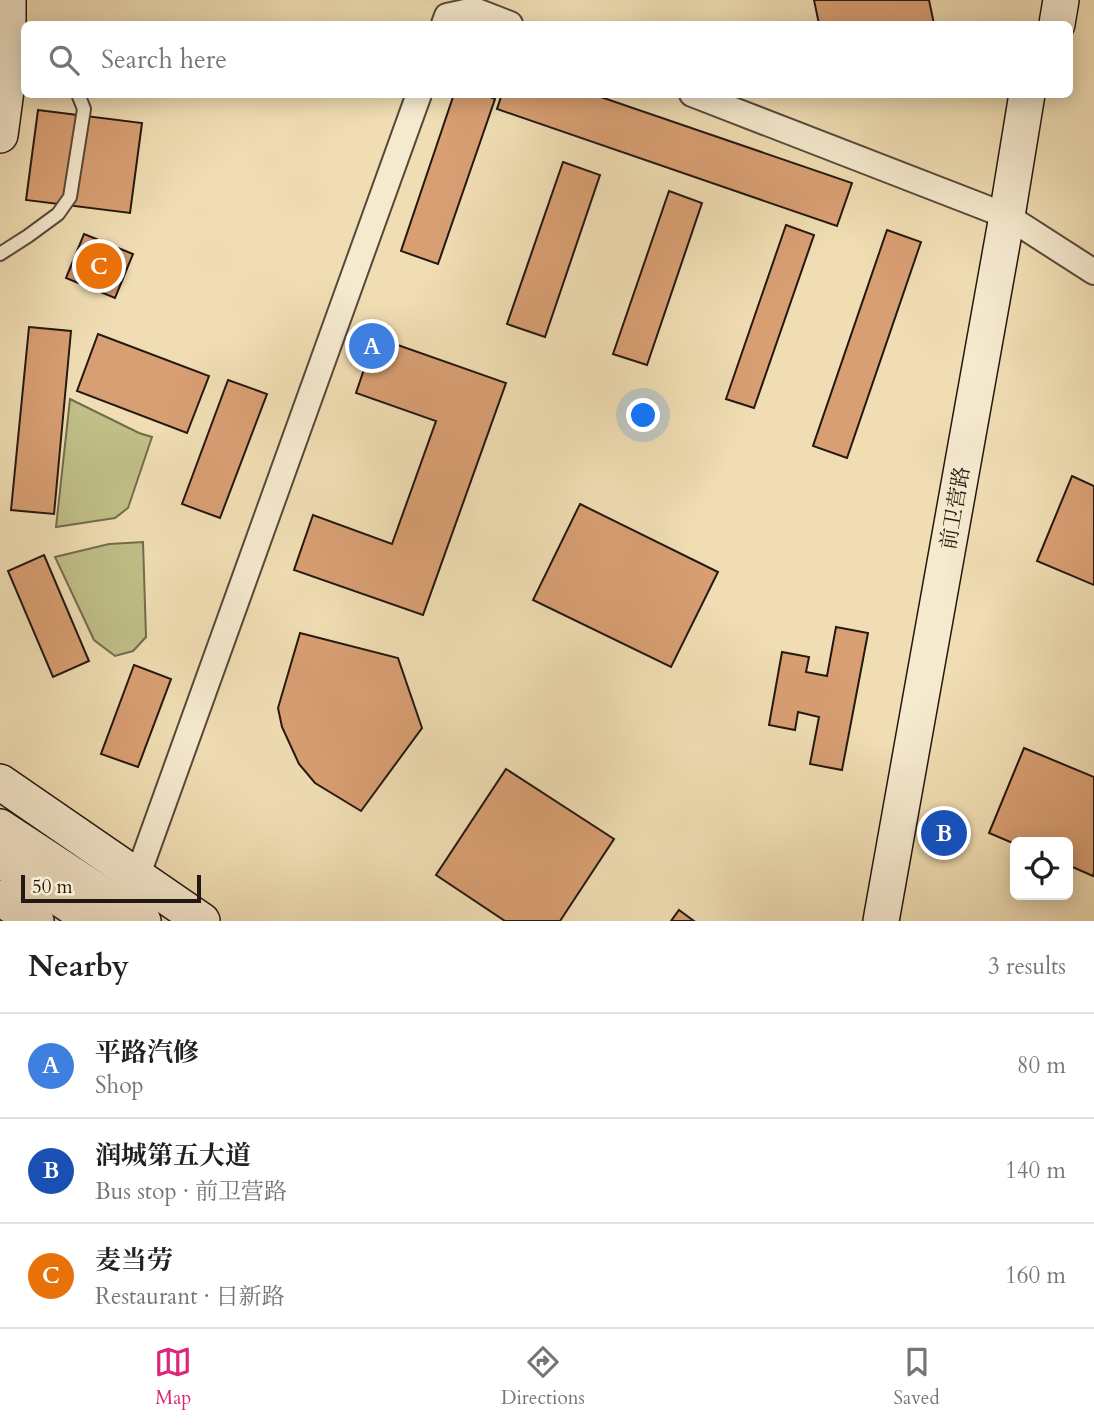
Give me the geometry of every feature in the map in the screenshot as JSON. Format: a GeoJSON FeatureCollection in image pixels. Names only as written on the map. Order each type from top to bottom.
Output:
{"type":"FeatureCollection","features":[{"type":"Feature","properties":{"kind":"street"},"geometry":{"type":"LineString","coordinates":[[1038,21],[1042,0]]}},
{"type":"Feature","properties":{"kind":"street"},"geometry":{"type":"LineString","coordinates":[[1058,21],[1061,0]]}},
{"type":"Feature","properties":{"kind":"street"},"geometry":{"type":"LineString","coordinates":[[445,21],[447,16],[474,10],[502,21]]}},
{"type":"Feature","properties":{"kind":"street"},"geometry":{"type":"LineString","coordinates":[[0,135],[14,16]]}},
{"type":"Feature","properties":{"kind":"street"},"geometry":{"type":"LineString","coordinates":[[137,877],[418,98]]}},
{"type":"Feature","properties":{"kind":"street"},"geometry":{"type":"LineString","coordinates":[[702,98],[1015,220],[1094,272]]}},
{"type":"Feature","properties":{"kind":"street","name":"前卫营路"},"geometry":{"type":"LineString","coordinates":[[901,921],[1015,220],[1027,98]]}},
{"type":"Feature","properties":{"kind":"street","name":"前卫营路"},"geometry":{"type":"LineString","coordinates":[[881,921],[1015,220],[1044,98]]}},
{"type":"Feature","properties":{"kind":"street"},"geometry":{"type":"LineString","coordinates":[[0,782],[202,921]]}},
{"type":"Feature","properties":{"kind":"street"},"geometry":{"type":"LineString","coordinates":[[0,827],[142,921]]}},
{"type":"Feature","properties":{"kind":"street"},"geometry":{"type":"LineString","coordinates":[[0,859],[94,921]]}},
{"type":"Feature","properties":{"kind":"street"},"geometry":{"type":"LineString","coordinates":[[0,898],[36,921]]}},
{"type":"Feature","properties":{"kind":"lane"},"geometry":{"type":"LineString","coordinates":[[0,254],[58,214],[70,197],[84,109],[80,98]]}},
{"type":"Feature","properties":{"kind":"shaded area"},"geometry":{"type":"Polygon","coordinates":[[[70,399],[152,437],[128,508],[115,518],[56,527],[70,399]]]}},
{"type":"Feature","properties":{"kind":"shaded area"},"geometry":{"type":"Polygon","coordinates":[[[143,542],[146,637],[133,651],[115,656],[94,640],[55,557],[109,544],[143,542]]]}},
{"type":"Feature","properties":{"kind":"building"},"geometry":{"type":"Polygon","coordinates":[[[814,0],[929,0],[933,21],[818,21],[814,0]]]}},
{"type":"Feature","properties":{"kind":"building"},"geometry":{"type":"Polygon","coordinates":[[[453,98],[495,99],[438,264],[401,251],[453,98]]]}},
{"type":"Feature","properties":{"kind":"building"},"geometry":{"type":"Polygon","coordinates":[[[501,98],[604,98],[852,183],[837,226],[497,109],[501,98]]]}},
{"type":"Feature","properties":{"kind":"building"},"geometry":{"type":"Polygon","coordinates":[[[38,110],[142,123],[130,213],[26,200],[38,110]]]}},
{"type":"Feature","properties":{"kind":"building"},"geometry":{"type":"Polygon","coordinates":[[[563,162],[600,175],[545,337],[507,324],[563,162]]]}},
{"type":"Feature","properties":{"kind":"building"},"geometry":{"type":"Polygon","coordinates":[[[669,191],[702,203],[647,365],[613,354],[669,191]]]}},
{"type":"Feature","properties":{"kind":"building"},"geometry":{"type":"Polygon","coordinates":[[[786,225],[814,235],[754,408],[726,399],[786,225]]]}},
{"type":"Feature","properties":{"kind":"building"},"geometry":{"type":"Polygon","coordinates":[[[887,230],[921,242],[847,458],[813,446],[887,230]]]}},
{"type":"Feature","properties":{"kind":"building"},"geometry":{"type":"Polygon","coordinates":[[[84,234],[133,254],[115,298],[66,278],[84,234]]]}},
{"type":"Feature","properties":{"kind":"building"},"geometry":{"type":"Polygon","coordinates":[[[29,327],[71,331],[54,514],[11,510],[29,327]]]}},
{"type":"Feature","properties":{"kind":"building"},"geometry":{"type":"Polygon","coordinates":[[[98,334],[209,376],[187,433],[77,391],[98,334]]]}},
{"type":"Feature","properties":{"kind":"building"},"geometry":{"type":"Polygon","coordinates":[[[375,337],[506,383],[423,615],[294,570],[313,515],[392,544],[436,421],[356,393],[375,337]]]}},
{"type":"Feature","properties":{"kind":"building"},"geometry":{"type":"Polygon","coordinates":[[[228,380],[267,394],[220,518],[182,504],[228,380]]]}},
{"type":"Feature","properties":{"kind":"building"},"geometry":{"type":"Polygon","coordinates":[[[1072,476],[1094,486],[1094,585],[1037,561],[1072,476]]]}},
{"type":"Feature","properties":{"kind":"building"},"geometry":{"type":"Polygon","coordinates":[[[580,504],[718,572],[671,667],[533,600],[580,504]]]}},
{"type":"Feature","properties":{"kind":"building"},"geometry":{"type":"Polygon","coordinates":[[[44,555],[89,661],[53,677],[8,571],[44,555]]]}},
{"type":"Feature","properties":{"kind":"building"},"geometry":{"type":"Polygon","coordinates":[[[836,627],[868,633],[842,770],[810,764],[819,717],[798,712],[795,730],[769,725],[782,652],[809,657],[806,672],[827,676],[836,627]]]}},
{"type":"Feature","properties":{"kind":"building"},"geometry":{"type":"Polygon","coordinates":[[[300,633],[398,658],[422,728],[361,811],[315,783],[299,764],[282,727],[278,708],[300,633]]]}},
{"type":"Feature","properties":{"kind":"building"},"geometry":{"type":"Polygon","coordinates":[[[134,665],[171,679],[138,767],[101,754],[134,665]]]}},
{"type":"Feature","properties":{"kind":"building"},"geometry":{"type":"Polygon","coordinates":[[[1024,748],[1094,777],[1093,876],[1073,867],[1073,837],[1010,837],[1010,842],[989,833],[1024,748]]]}},
{"type":"Feature","properties":{"kind":"building"},"geometry":{"type":"Polygon","coordinates":[[[506,769],[614,839],[560,921],[505,921],[436,875],[506,769]]]}},
{"type":"Feature","properties":{"kind":"building"},"geometry":{"type":"Polygon","coordinates":[[[679,910],[694,921],[671,921],[679,910]]]}},
{"type":"Feature","properties":{"kind":"place","name":"麦当劳"},"geometry":{"type":"Point","coordinates":[99,266]}},
{"type":"Feature","properties":{"kind":"place","name":"平路汽修"},"geometry":{"type":"Point","coordinates":[372,346]}},
{"type":"Feature","properties":{"kind":"place","name":"润城第五大道"},"geometry":{"type":"Point","coordinates":[944,833]}}]}
